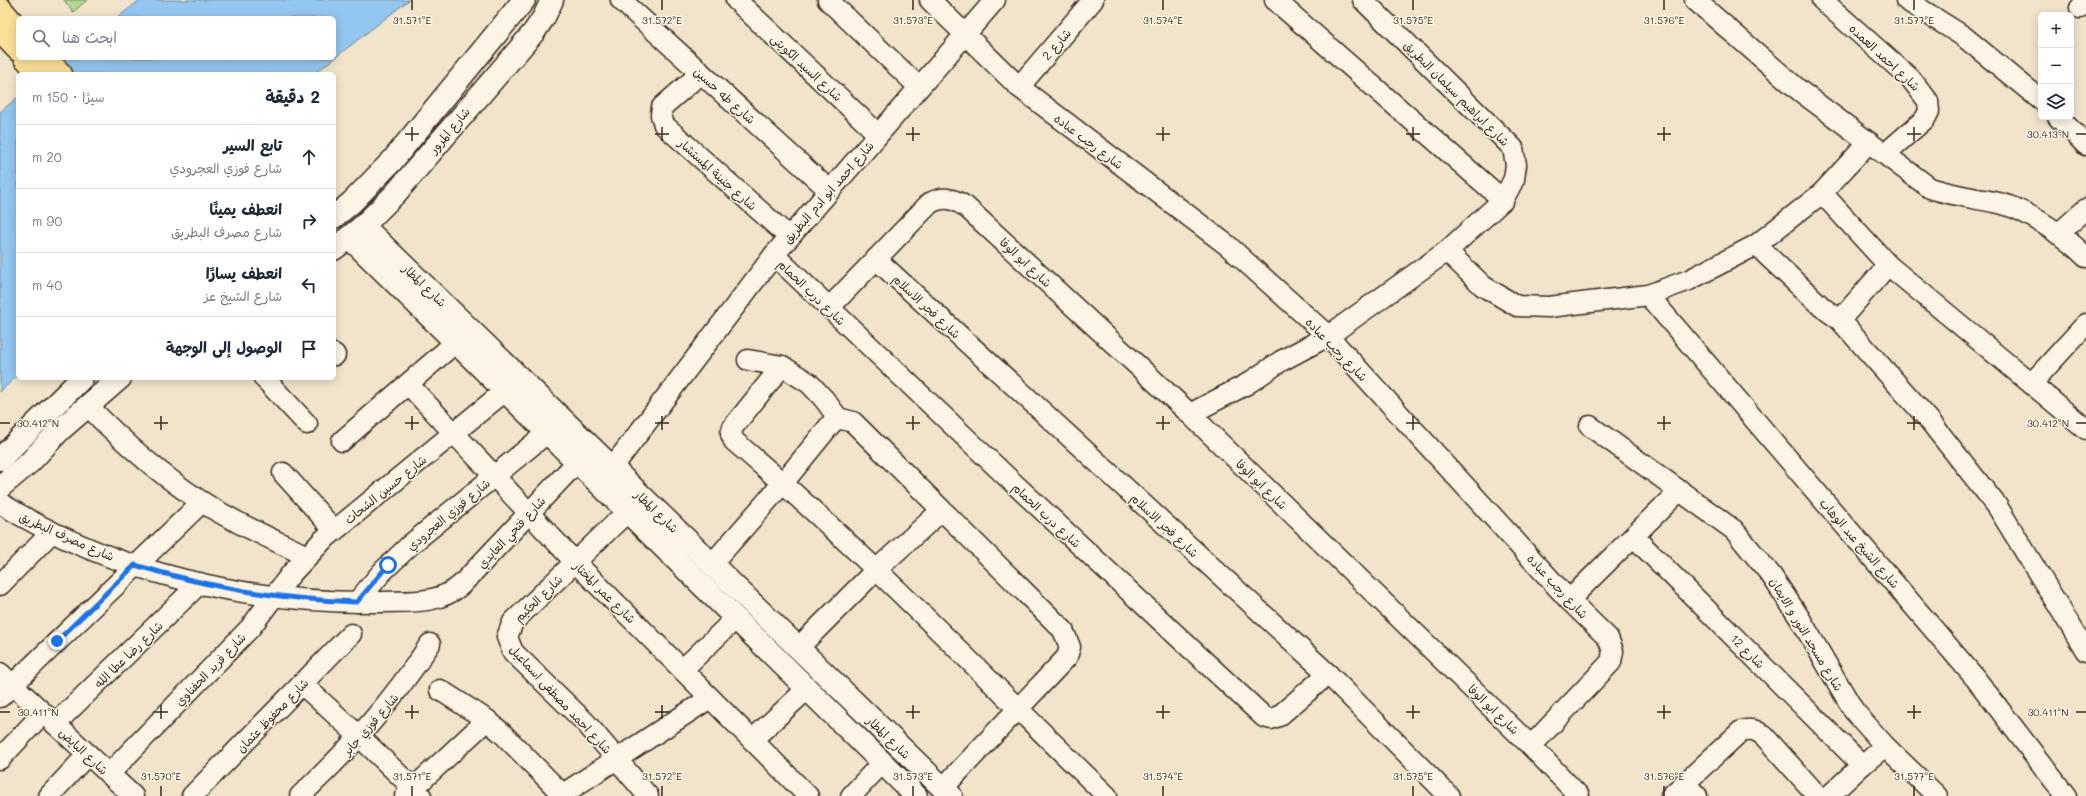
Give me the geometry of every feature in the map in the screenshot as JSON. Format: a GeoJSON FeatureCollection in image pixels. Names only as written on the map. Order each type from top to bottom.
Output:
{"type":"FeatureCollection","features":[{"type":"Feature","properties":{"kind":"main road"},"geometry":{"type":"LineString","coordinates":[[7,22],[16,45]]}},
{"type":"Feature","properties":{"kind":"main road"},"geometry":{"type":"LineString","coordinates":[[27,60],[38,72]]}},
{"type":"Feature","properties":{"kind":"main road"},"geometry":{"type":"LineString","coordinates":[[47,60],[58,72]]}},
{"type":"Feature","properties":{"kind":"street","name":"شارع المرور"},"geometry":{"type":"LineString","coordinates":[[336,215],[351,203],[392,161],[524,0]]}},
{"type":"Feature","properties":{"kind":"street","name":"شارع المرور"},"geometry":{"type":"LineString","coordinates":[[349,237],[395,194],[534,32],[544,17],[552,0]]}},
{"type":"Feature","properties":{"kind":"street","name":"شارع طه حسين"},"geometry":{"type":"LineString","coordinates":[[621,0],[829,190]]}},
{"type":"Feature","properties":{"kind":"street","name":"شارع السيد الكويتى"},"geometry":{"type":"LineString","coordinates":[[736,0],[878,134]]}},
{"type":"Feature","properties":{"kind":"street"},"geometry":{"type":"LineString","coordinates":[[828,0],[918,87]]}},
{"type":"Feature","properties":{"kind":"street","name":"شارع رجب عباده"},"geometry":{"type":"LineString","coordinates":[[930,0],[1019,87],[1227,245],[1328,336],[1570,600],[1608,638],[1612,651],[1611,662],[1531,746]]}},
{"type":"Feature","properties":{"kind":"street","name":"شارع احمد ابو ادم البطريق"},"geometry":{"type":"LineString","coordinates":[[612,468],[774,255],[918,87],[996,0]]}},
{"type":"Feature","properties":{"kind":"street","name":"شارع 2"},"geometry":{"type":"LineString","coordinates":[[1019,87],[1093,0]]}},
{"type":"Feature","properties":{"kind":"street"},"geometry":{"type":"LineString","coordinates":[[1190,414],[1247,384],[1281,361],[1328,336],[1447,251],[1503,200],[1275,0]]}},
{"type":"Feature","properties":{"kind":"street","name":"شارع ابراهيم سيلمان البطريق"},"geometry":{"type":"LineString","coordinates":[[1363,0],[1513,148],[1516,165],[1514,179],[1503,200]]}},
{"type":"Feature","properties":{"kind":"street"},"geometry":{"type":"LineString","coordinates":[[1696,0],[1738,39],[1800,91],[1886,153],[1930,188],[1954,196],[2000,203],[2022,210],[2072,243],[2086,256]]}},
{"type":"Feature","properties":{"kind":"street","name":"شارع احمد العمده"},"geometry":{"type":"LineString","coordinates":[[1822,0],[1911,79],[1928,102],[1929,111],[1925,118],[1886,153]]}},
{"type":"Feature","properties":{"kind":"street"},"geometry":{"type":"LineString","coordinates":[[1906,0],[1963,36],[2038,98]]}},
{"type":"Feature","properties":{"kind":"street","name":"شارع جنينة المستشار"},"geometry":{"type":"LineString","coordinates":[[701,73],[662,107],[661,115],[664,125],[789,237]]}},
{"type":"Feature","properties":{"kind":"street"},"geometry":{"type":"LineString","coordinates":[[2061,120],[2086,145]]}},
{"type":"Feature","properties":{"kind":"street"},"geometry":{"type":"LineString","coordinates":[[1447,251],[1483,286],[1517,306],[1549,307],[1648,294],[1689,280],[1756,245],[1822,193],[1869,142]]}},
{"type":"Feature","properties":{"kind":"street"},"geometry":{"type":"LineString","coordinates":[[1822,193],[1888,265],[2086,429]]}},
{"type":"Feature","properties":{"kind":"street","name":"شارع ابو الوفا"},"geometry":{"type":"LineString","coordinates":[[876,259],[930,203],[940,198],[953,199],[965,206],[1190,414],[1531,746],[1579,796]]}},
{"type":"Feature","properties":{"kind":"street"},"geometry":{"type":"LineString","coordinates":[[2058,234],[2086,209]]}},
{"type":"Feature","properties":{"kind":"street","name":"شارع المطار"},"geometry":{"type":"LineString","coordinates":[[349,237],[916,796]]}},
{"type":"Feature","properties":{"kind":"street","name":"شارع المطار"},"geometry":{"type":"LineString","coordinates":[[349,237],[612,468],[947,792]]}},
{"type":"Feature","properties":{"kind":"street"},"geometry":{"type":"LineString","coordinates":[[1756,245],[1822,307],[1840,320],[1929,420],[1997,506],[2086,651]]}},
{"type":"Feature","properties":{"kind":"street","name":"شارع درب الحمام"},"geometry":{"type":"LineString","coordinates":[[774,255],[1264,717],[1271,719],[1279,716],[1328,674]]}},
{"type":"Feature","properties":{"kind":"street"},"geometry":{"type":"LineString","coordinates":[[829,308],[876,259]]}},
{"type":"Feature","properties":{"kind":"street","name":"شارع فجر الاسلام"},"geometry":{"type":"LineString","coordinates":[[876,259],[1328,674],[1449,796]]}},
{"type":"Feature","properties":{"kind":"street"},"geometry":{"type":"LineString","coordinates":[[1840,320],[1888,265]]}},
{"type":"Feature","properties":{"kind":"street","name":"شارع الشيخ عبد الوهاب"},"geometry":{"type":"LineString","coordinates":[[1648,294],[1976,679],[2066,796]]}},
{"type":"Feature","properties":{"kind":"street"},"geometry":{"type":"LineString","coordinates":[[2032,383],[2086,324]]}},
{"type":"Feature","properties":{"kind":"street"},"geometry":{"type":"LineString","coordinates":[[342,441],[456,342]]}},
{"type":"Feature","properties":{"kind":"street"},"geometry":{"type":"LineString","coordinates":[[748,360],[782,366],[809,383],[824,398],[838,418],[853,422],[941,511],[1063,630],[1068,639],[1070,647],[1067,657],[1017,709],[947,792]]}},
{"type":"Feature","properties":{"kind":"street"},"geometry":{"type":"LineString","coordinates":[[782,366],[734,427],[731,434],[734,441],[783,483],[876,570],[1107,796]]}},
{"type":"Feature","properties":{"kind":"street"},"geometry":{"type":"LineString","coordinates":[[0,459],[80,380]]}},
{"type":"Feature","properties":{"kind":"street"},"geometry":{"type":"LineString","coordinates":[[0,487],[30,462],[60,430],[118,380]]}},
{"type":"Feature","properties":{"kind":"street"},"geometry":{"type":"LineString","coordinates":[[266,380],[307,424]]}},
{"type":"Feature","properties":{"kind":"street","name":"شارع عمر المختار"},"geometry":{"type":"LineString","coordinates":[[408,384],[575,562],[808,796]]}},
{"type":"Feature","properties":{"kind":"street","name":"شارع حسين الشحات"},"geometry":{"type":"LineString","coordinates":[[274,597],[307,556],[334,530],[505,391]]}},
{"type":"Feature","properties":{"kind":"street"},"geometry":{"type":"LineString","coordinates":[[88,406],[123,442],[161,474],[202,502],[237,522],[307,556]]}},
{"type":"Feature","properties":{"kind":"street"},"geometry":{"type":"LineString","coordinates":[[712,564],[838,418]]}},
{"type":"Feature","properties":{"kind":"street","name":"شارع مسجد النور و الايمان"},"geometry":{"type":"LineString","coordinates":[[1590,426],[1734,530],[1771,575],[1799,617],[1854,711],[1885,746],[1937,796]]}},
{"type":"Feature","properties":{"kind":"street","name":"شارع فوزي العجرودي"},"geometry":{"type":"LineString","coordinates":[[357,602],[395,558],[547,433]]}},
{"type":"Feature","properties":{"kind":"street","name":"شارع فتحي العايدي"},"geometry":{"type":"LineString","coordinates":[[442,597],[461,585],[577,462]]}},
{"type":"Feature","properties":{"kind":"street"},"geometry":{"type":"LineString","coordinates":[[283,473],[334,530]]}},
{"type":"Feature","properties":{"kind":"street"},"geometry":{"type":"LineString","coordinates":[[1570,600],[1680,490]]}},
{"type":"Feature","properties":{"kind":"street"},"geometry":{"type":"LineString","coordinates":[[4,685],[202,502]]}},
{"type":"Feature","properties":{"kind":"street","name":"شارع مصرف البطريق"},"geometry":{"type":"LineString","coordinates":[[0,504],[52,532],[135,565],[200,584],[274,597],[357,602],[428,601],[442,597]]}},
{"type":"Feature","properties":{"kind":"street"},"geometry":{"type":"LineString","coordinates":[[798,648],[876,570],[941,511]]}},
{"type":"Feature","properties":{"kind":"street","name":"شارع الحكيم"},"geometry":{"type":"LineString","coordinates":[[506,637],[513,622],[627,512]]}},
{"type":"Feature","properties":{"kind":"street"},"geometry":{"type":"LineString","coordinates":[[0,585],[52,532]]}},
{"type":"Feature","properties":{"kind":"street","name":"شارع 12"},"geometry":{"type":"LineString","coordinates":[[1634,537],[1862,765]]}},
{"type":"Feature","properties":{"kind":"street","name":"شارع رضا عطا الله"},"geometry":{"type":"LineString","coordinates":[[0,759],[50,719],[200,584]]}},
{"type":"Feature","properties":{"kind":"street","name":"شارع فريد الحفناوي"},"geometry":{"type":"LineString","coordinates":[[109,774],[250,628],[274,597]]}},
{"type":"Feature","properties":{"kind":"street"},"geometry":{"type":"LineString","coordinates":[[682,670],[736,619]]}},
{"type":"Feature","properties":{"kind":"street","name":"شارع محفوظ عثمان"},"geometry":{"type":"LineString","coordinates":[[192,796],[351,634]]}},
{"type":"Feature","properties":{"kind":"street","name":"شارع احمد مصطفى اسماعيل"},"geometry":{"type":"LineString","coordinates":[[506,637],[508,645],[513,652],[570,707],[648,796]]}},
{"type":"Feature","properties":{"kind":"street","name":"شارع فوزي جابر"},"geometry":{"type":"LineString","coordinates":[[300,796],[360,737],[398,691],[430,644]]}},
{"type":"Feature","properties":{"kind":"street"},"geometry":{"type":"LineString","coordinates":[[302,684],[360,737],[413,794],[486,720]]}},
{"type":"Feature","properties":{"kind":"street","name":"شارع البايض"},"geometry":{"type":"LineString","coordinates":[[4,685],[50,719],[109,774],[129,795]]}},
{"type":"Feature","properties":{"kind":"street"},"geometry":{"type":"LineString","coordinates":[[752,740],[807,689]]}},
{"type":"Feature","properties":{"kind":"street"},"geometry":{"type":"LineString","coordinates":[[440,690],[486,720],[571,793],[616,759],[710,698]]}},
{"type":"Feature","properties":{"kind":"street"},"geometry":{"type":"LineString","coordinates":[[851,733],[866,715]]}},
{"type":"Feature","properties":{"kind":"street"},"geometry":{"type":"LineString","coordinates":[[1684,792],[1741,731],[1749,729],[1758,731],[1764,736],[1818,796]]}},
{"type":"Feature","properties":{"kind":"street"},"geometry":{"type":"LineString","coordinates":[[1829,796],[1885,746]]}},
{"type":"Feature","properties":{"kind":"street"},"geometry":{"type":"LineString","coordinates":[[49,796],[88,754]]}},
{"type":"Feature","properties":{"kind":"street"},"geometry":{"type":"LineString","coordinates":[[851,796],[882,763]]}},
{"type":"Feature","properties":{"kind":"green space"},"geometry":{"type":"Polygon","coordinates":[[[64,0],[87,0],[73,12],[64,0]]]}},
{"type":"Feature","properties":{"kind":"water"},"geometry":{"type":"Polygon","coordinates":[[[140,0],[409,0],[336,57],[336,16],[120,16],[140,0]]]}},
{"type":"Feature","properties":{"kind":"water"},"geometry":{"type":"Polygon","coordinates":[[[64,60],[332,60],[317,72],[50,72],[64,60]]]}},
{"type":"Feature","properties":{"kind":"water"},"geometry":{"type":"Polygon","coordinates":[[[16,99],[16,377],[0,392],[0,112],[16,99]]]}},
{"type":"Feature","properties":{"kind":"route"},"geometry":{"type":"LineString","coordinates":[[57,641],[135,565],[200,584],[237,591],[274,597],[357,602],[388,565]]}}]}
